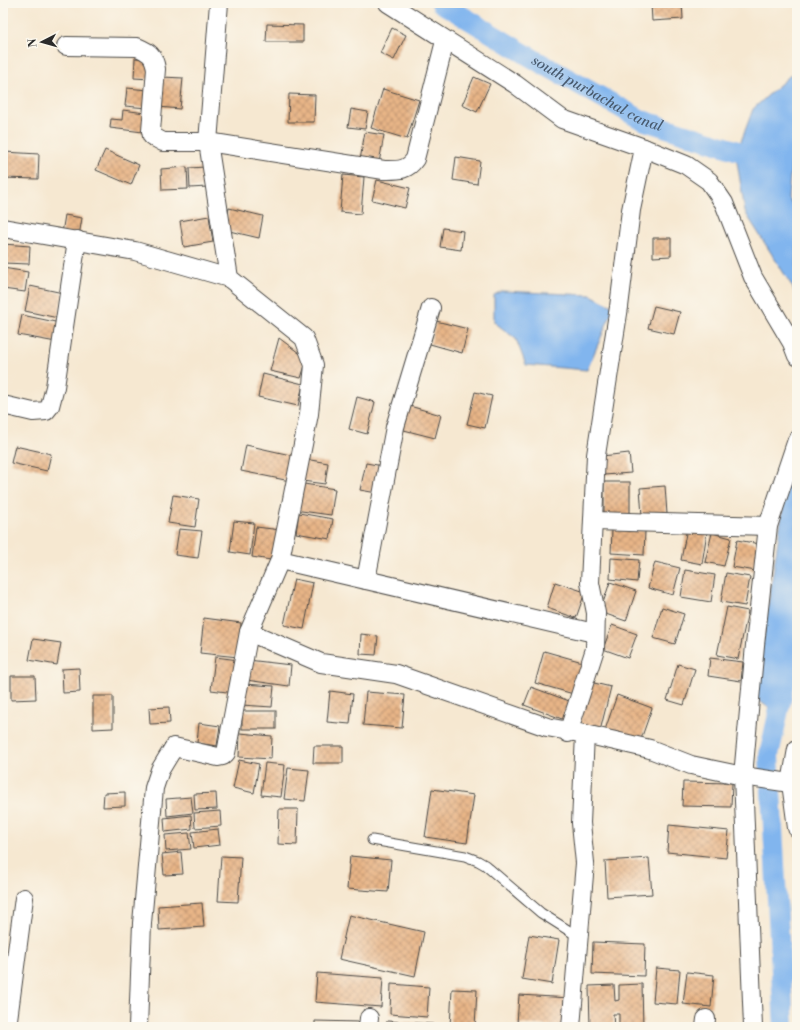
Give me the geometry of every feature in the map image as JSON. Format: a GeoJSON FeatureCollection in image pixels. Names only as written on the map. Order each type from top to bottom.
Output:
{"type":"FeatureCollection","features":[{"type":"Feature","properties":{"kind":"street"},"geometry":{"type":"LineString","coordinates":[[219,3],[208,142],[229,278]]}},
{"type":"Feature","properties":{"kind":"street"},"geometry":{"type":"LineString","coordinates":[[388,3],[445,41],[515,84],[562,118],[686,165],[709,182],[724,203],[753,277],[792,343],[797,356]]}},
{"type":"Feature","properties":{"kind":"street"},"geometry":{"type":"LineString","coordinates":[[66,46],[137,47],[148,51],[154,58],[156,69],[152,136],[163,142],[208,142],[384,170],[403,170],[411,166],[416,159],[445,41]]}},
{"type":"Feature","properties":{"kind":"street"},"geometry":{"type":"LineString","coordinates":[[571,1027],[585,863],[581,823],[577,733],[595,649],[594,633],[596,613],[590,583],[598,440],[619,308],[631,210],[644,148]]}},
{"type":"Feature","properties":{"kind":"street"},"geometry":{"type":"LineString","coordinates":[[3,228],[136,251],[229,278],[304,338],[314,365],[309,414],[280,560],[249,632],[226,753],[223,756],[218,757],[174,747],[166,758],[156,781],[143,901],[138,1027]]}},
{"type":"Feature","properties":{"kind":"street"},"geometry":{"type":"LineString","coordinates":[[3,405],[40,412],[46,411],[50,406],[55,387],[77,240]]}},
{"type":"Feature","properties":{"kind":"street"},"geometry":{"type":"LineString","coordinates":[[366,580],[395,428],[430,308]]}},
{"type":"Feature","properties":{"kind":"street"},"geometry":{"type":"LineString","coordinates":[[753,1027],[748,777],[755,645],[768,526],[797,440]]}},
{"type":"Feature","properties":{"kind":"street"},"geometry":{"type":"LineString","coordinates":[[594,521],[768,526]]}},
{"type":"Feature","properties":{"kind":"street"},"geometry":{"type":"LineString","coordinates":[[280,560],[594,633]]}},
{"type":"Feature","properties":{"kind":"street"},"geometry":{"type":"LineString","coordinates":[[249,632],[321,663],[396,674],[546,727],[650,749],[691,765],[748,777],[794,783]]}},
{"type":"Feature","properties":{"kind":"street"},"geometry":{"type":"LineString","coordinates":[[797,749],[794,783],[797,828]]}},
{"type":"Feature","properties":{"kind":"street"},"geometry":{"type":"LineString","coordinates":[[7,1027],[24,898]]}},
{"type":"Feature","properties":{"kind":"lane"},"geometry":{"type":"LineString","coordinates":[[372,840],[465,856],[478,861],[541,913],[579,937]]}},
{"type":"Feature","properties":{"kind":"water"},"geometry":{"type":"Polygon","coordinates":[[[797,69],[797,130],[794,132],[788,199],[797,211],[797,299],[792,286],[745,212],[736,155],[753,109],[797,69]]]}},
{"type":"Feature","properties":{"kind":"water"},"geometry":{"type":"Polygon","coordinates":[[[502,291],[591,295],[614,307],[587,370],[526,365],[516,339],[494,322],[494,295],[502,291]]]}},
{"type":"Feature","properties":{"kind":"water"},"geometry":{"type":"Polygon","coordinates":[[[797,465],[797,663],[791,699],[773,711],[754,697],[786,488],[797,465]]]}},
{"type":"Feature","properties":{"kind":"building"},"geometry":{"type":"Polygon","coordinates":[[[651,3],[682,3],[683,19],[652,21],[651,3]]]}},
{"type":"Feature","properties":{"kind":"building"},"geometry":{"type":"Polygon","coordinates":[[[267,24],[303,25],[303,42],[266,42],[267,24]]]}},
{"type":"Feature","properties":{"kind":"building"},"geometry":{"type":"Polygon","coordinates":[[[392,28],[406,35],[394,60],[380,53],[392,28]]]}},
{"type":"Feature","properties":{"kind":"building"},"geometry":{"type":"Polygon","coordinates":[[[135,58],[152,59],[150,79],[134,78],[135,58]]]}},
{"type":"Feature","properties":{"kind":"building"},"geometry":{"type":"Polygon","coordinates":[[[162,77],[183,78],[180,109],[159,107],[162,77]]]}},
{"type":"Feature","properties":{"kind":"building"},"geometry":{"type":"Polygon","coordinates":[[[474,77],[490,84],[477,112],[462,105],[474,77]]]}},
{"type":"Feature","properties":{"kind":"building"},"geometry":{"type":"Polygon","coordinates":[[[127,88],[148,90],[147,108],[125,106],[127,88]]]}},
{"type":"Feature","properties":{"kind":"building"},"geometry":{"type":"Polygon","coordinates":[[[383,89],[419,100],[407,139],[371,128],[383,89]]]}},
{"type":"Feature","properties":{"kind":"building"},"geometry":{"type":"Polygon","coordinates":[[[289,94],[315,95],[314,122],[288,122],[289,94]]]}},
{"type":"Feature","properties":{"kind":"building"},"geometry":{"type":"Polygon","coordinates":[[[351,109],[368,112],[365,129],[348,127],[351,109]]]}},
{"type":"Feature","properties":{"kind":"building"},"geometry":{"type":"Polygon","coordinates":[[[123,110],[145,113],[143,132],[110,128],[111,119],[122,120],[123,110]]]}},
{"type":"Feature","properties":{"kind":"building"},"geometry":{"type":"Polygon","coordinates":[[[3,117],[5,117],[4,140],[3,140],[3,117]]]}},
{"type":"Feature","properties":{"kind":"building"},"geometry":{"type":"Polygon","coordinates":[[[365,132],[384,135],[379,163],[360,160],[365,132]]]}},
{"type":"Feature","properties":{"kind":"building"},"geometry":{"type":"Polygon","coordinates":[[[105,150],[139,165],[131,185],[96,170],[105,150]]]}},
{"type":"Feature","properties":{"kind":"building"},"geometry":{"type":"Polygon","coordinates":[[[4,152],[39,154],[38,179],[3,178],[4,152]]]}},
{"type":"Feature","properties":{"kind":"building"},"geometry":{"type":"Polygon","coordinates":[[[456,157],[480,161],[477,184],[453,180],[456,157]]]}},
{"type":"Feature","properties":{"kind":"building"},"geometry":{"type":"Polygon","coordinates":[[[187,167],[188,189],[162,190],[161,169],[187,167]]]}},
{"type":"Feature","properties":{"kind":"building"},"geometry":{"type":"Polygon","coordinates":[[[205,167],[207,187],[190,188],[189,168],[205,167]]]}},
{"type":"Feature","properties":{"kind":"building"},"geometry":{"type":"Polygon","coordinates":[[[343,175],[364,177],[361,214],[340,212],[343,175]]]}},
{"type":"Feature","properties":{"kind":"building"},"geometry":{"type":"Polygon","coordinates":[[[377,180],[410,188],[405,208],[372,200],[377,180]]]}},
{"type":"Feature","properties":{"kind":"building"},"geometry":{"type":"Polygon","coordinates":[[[229,208],[263,216],[259,238],[225,230],[229,208]]]}},
{"type":"Feature","properties":{"kind":"building"},"geometry":{"type":"Polygon","coordinates":[[[65,215],[82,218],[79,236],[62,233],[65,215]]]}},
{"type":"Feature","properties":{"kind":"building"},"geometry":{"type":"Polygon","coordinates":[[[209,216],[213,242],[184,247],[180,221],[209,216]]]}},
{"type":"Feature","properties":{"kind":"building"},"geometry":{"type":"Polygon","coordinates":[[[443,228],[463,231],[461,250],[440,247],[443,228]]]}},
{"type":"Feature","properties":{"kind":"building"},"geometry":{"type":"Polygon","coordinates":[[[653,238],[671,238],[671,256],[653,257],[653,238]]]}},
{"type":"Feature","properties":{"kind":"building"},"geometry":{"type":"Polygon","coordinates":[[[3,244],[30,246],[29,264],[3,263],[3,244]]]}},
{"type":"Feature","properties":{"kind":"building"},"geometry":{"type":"Polygon","coordinates":[[[3,268],[28,272],[25,292],[3,289],[3,268]]]}},
{"type":"Feature","properties":{"kind":"building"},"geometry":{"type":"Polygon","coordinates":[[[30,286],[63,293],[58,318],[25,311],[30,286]]]}},
{"type":"Feature","properties":{"kind":"building"},"geometry":{"type":"Polygon","coordinates":[[[3,305],[6,305],[4,322],[3,322],[3,305]]]}},
{"type":"Feature","properties":{"kind":"building"},"geometry":{"type":"Polygon","coordinates":[[[654,306],[680,312],[674,334],[648,328],[654,306]]]}},
{"type":"Feature","properties":{"kind":"building"},"geometry":{"type":"Polygon","coordinates":[[[22,315],[60,323],[56,342],[18,335],[22,315]]]}},
{"type":"Feature","properties":{"kind":"building"},"geometry":{"type":"Polygon","coordinates":[[[436,321],[468,329],[462,353],[430,344],[436,321]]]}},
{"type":"Feature","properties":{"kind":"building"},"geometry":{"type":"Polygon","coordinates":[[[279,338],[307,359],[301,378],[270,371],[279,338]]]}},
{"type":"Feature","properties":{"kind":"building"},"geometry":{"type":"Polygon","coordinates":[[[263,374],[303,384],[298,406],[258,397],[263,374]]]}},
{"type":"Feature","properties":{"kind":"building"},"geometry":{"type":"Polygon","coordinates":[[[475,392],[492,396],[485,428],[467,424],[475,392]]]}},
{"type":"Feature","properties":{"kind":"building"},"geometry":{"type":"Polygon","coordinates":[[[357,397],[375,402],[367,434],[349,429],[357,397]]]}},
{"type":"Feature","properties":{"kind":"building"},"geometry":{"type":"Polygon","coordinates":[[[406,405],[441,415],[435,438],[400,429],[406,405]]]}},
{"type":"Feature","properties":{"kind":"building"},"geometry":{"type":"Polygon","coordinates":[[[246,445],[295,456],[290,481],[241,471],[246,445]]]}},
{"type":"Feature","properties":{"kind":"building"},"geometry":{"type":"Polygon","coordinates":[[[15,446],[51,454],[47,471],[11,463],[15,446]]]}},
{"type":"Feature","properties":{"kind":"building"},"geometry":{"type":"Polygon","coordinates":[[[629,453],[631,473],[604,475],[602,456],[629,453]]]}},
{"type":"Feature","properties":{"kind":"building"},"geometry":{"type":"Polygon","coordinates":[[[305,459],[328,463],[325,484],[302,481],[305,459]]]}},
{"type":"Feature","properties":{"kind":"building"},"geometry":{"type":"Polygon","coordinates":[[[366,463],[383,466],[377,493],[360,490],[366,463]]]}},
{"type":"Feature","properties":{"kind":"building"},"geometry":{"type":"Polygon","coordinates":[[[604,482],[630,482],[630,515],[604,515],[604,482]]]}},
{"type":"Feature","properties":{"kind":"building"},"geometry":{"type":"Polygon","coordinates":[[[298,483],[335,489],[331,515],[294,510],[298,483]]]}},
{"type":"Feature","properties":{"kind":"building"},"geometry":{"type":"Polygon","coordinates":[[[665,486],[667,514],[642,516],[640,488],[665,486]]]}},
{"type":"Feature","properties":{"kind":"building"},"geometry":{"type":"Polygon","coordinates":[[[173,495],[199,499],[195,527],[168,523],[173,495]]]}},
{"type":"Feature","properties":{"kind":"building"},"geometry":{"type":"Polygon","coordinates":[[[299,513],[333,519],[330,539],[296,533],[299,513]]]}},
{"type":"Feature","properties":{"kind":"building"},"geometry":{"type":"Polygon","coordinates":[[[234,521],[254,523],[250,555],[230,552],[234,521]]]}},
{"type":"Feature","properties":{"kind":"building"},"geometry":{"type":"Polygon","coordinates":[[[256,527],[281,530],[277,561],[252,557],[256,527]]]}},
{"type":"Feature","properties":{"kind":"building"},"geometry":{"type":"Polygon","coordinates":[[[687,528],[707,532],[702,564],[681,560],[687,528]]]}},
{"type":"Feature","properties":{"kind":"building"},"geometry":{"type":"Polygon","coordinates":[[[179,529],[202,531],[198,558],[175,555],[179,529]]]}},
{"type":"Feature","properties":{"kind":"building"},"geometry":{"type":"Polygon","coordinates":[[[612,530],[645,531],[644,555],[611,553],[612,530]]]}},
{"type":"Feature","properties":{"kind":"building"},"geometry":{"type":"Polygon","coordinates":[[[712,533],[731,538],[724,566],[705,562],[712,533]]]}},
{"type":"Feature","properties":{"kind":"building"},"geometry":{"type":"Polygon","coordinates":[[[737,540],[760,544],[756,571],[732,567],[737,540]]]}},
{"type":"Feature","properties":{"kind":"building"},"geometry":{"type":"Polygon","coordinates":[[[611,558],[639,560],[637,582],[610,579],[611,558]]]}},
{"type":"Feature","properties":{"kind":"building"},"geometry":{"type":"Polygon","coordinates":[[[655,562],[680,568],[673,595],[648,588],[655,562]]]}},
{"type":"Feature","properties":{"kind":"building"},"geometry":{"type":"Polygon","coordinates":[[[685,570],[715,575],[711,602],[681,597],[685,570]]]}},
{"type":"Feature","properties":{"kind":"building"},"geometry":{"type":"Polygon","coordinates":[[[726,573],[750,577],[745,606],[721,602],[726,573]]]}},
{"type":"Feature","properties":{"kind":"building"},"geometry":{"type":"Polygon","coordinates":[[[294,579],[313,583],[304,629],[284,625],[294,579]]]}},
{"type":"Feature","properties":{"kind":"building"},"geometry":{"type":"Polygon","coordinates":[[[555,582],[585,592],[576,618],[547,608],[555,582]]]}},
{"type":"Feature","properties":{"kind":"building"},"geometry":{"type":"Polygon","coordinates":[[[610,582],[636,591],[626,621],[600,612],[610,582]]]}},
{"type":"Feature","properties":{"kind":"building"},"geometry":{"type":"Polygon","coordinates":[[[662,607],[684,614],[675,644],[653,638],[662,607]]]}},
{"type":"Feature","properties":{"kind":"building"},"geometry":{"type":"Polygon","coordinates":[[[727,607],[748,611],[738,659],[717,655],[727,607]]]}},
{"type":"Feature","properties":{"kind":"building"},"geometry":{"type":"Polygon","coordinates":[[[204,618],[241,623],[238,657],[200,653],[204,618]]]}},
{"type":"Feature","properties":{"kind":"building"},"geometry":{"type":"Polygon","coordinates":[[[612,625],[637,634],[628,658],[603,649],[612,625]]]}},
{"type":"Feature","properties":{"kind":"building"},"geometry":{"type":"Polygon","coordinates":[[[361,634],[378,636],[376,655],[360,654],[361,634]]]}},
{"type":"Feature","properties":{"kind":"building"},"geometry":{"type":"Polygon","coordinates":[[[33,639],[61,643],[57,665],[29,660],[33,639]]]}},
{"type":"Feature","properties":{"kind":"building"},"geometry":{"type":"Polygon","coordinates":[[[544,651],[586,663],[577,695],[535,683],[544,651]]]}},
{"type":"Feature","properties":{"kind":"building"},"geometry":{"type":"Polygon","coordinates":[[[215,657],[239,660],[235,693],[211,690],[215,657]]]}},
{"type":"Feature","properties":{"kind":"building"},"geometry":{"type":"Polygon","coordinates":[[[710,658],[743,662],[741,681],[708,676],[710,658]]]}},
{"type":"Feature","properties":{"kind":"building"},"geometry":{"type":"Polygon","coordinates":[[[248,660],[291,665],[289,686],[246,680],[248,660]]]}},
{"type":"Feature","properties":{"kind":"building"},"geometry":{"type":"Polygon","coordinates":[[[678,664],[695,669],[684,705],[667,700],[678,664]]]}},
{"type":"Feature","properties":{"kind":"building"},"geometry":{"type":"Polygon","coordinates":[[[79,668],[80,692],[63,693],[62,669],[79,668]]]}},
{"type":"Feature","properties":{"kind":"building"},"geometry":{"type":"Polygon","coordinates":[[[11,676],[35,676],[36,699],[11,700],[11,676]]]}},
{"type":"Feature","properties":{"kind":"building"},"geometry":{"type":"Polygon","coordinates":[[[590,682],[611,687],[600,731],[579,725],[590,682]]]}},
{"type":"Feature","properties":{"kind":"building"},"geometry":{"type":"Polygon","coordinates":[[[243,684],[274,686],[272,707],[241,705],[243,684]]]}},
{"type":"Feature","properties":{"kind":"building"},"geometry":{"type":"Polygon","coordinates":[[[531,687],[572,702],[565,720],[524,705],[531,687]]]}},
{"type":"Feature","properties":{"kind":"building"},"geometry":{"type":"Polygon","coordinates":[[[330,691],[353,694],[350,724],[327,722],[330,691]]]}},
{"type":"Feature","properties":{"kind":"building"},"geometry":{"type":"Polygon","coordinates":[[[366,692],[405,695],[402,728],[363,725],[366,692]]]}},
{"type":"Feature","properties":{"kind":"building"},"geometry":{"type":"Polygon","coordinates":[[[617,695],[652,708],[640,742],[605,730],[617,695]]]}},
{"type":"Feature","properties":{"kind":"building"},"geometry":{"type":"Polygon","coordinates":[[[93,696],[113,696],[113,728],[93,729],[93,696]]]}},
{"type":"Feature","properties":{"kind":"building"},"geometry":{"type":"Polygon","coordinates":[[[169,707],[170,723],[150,724],[149,708],[169,707]]]}},
{"type":"Feature","properties":{"kind":"building"},"geometry":{"type":"Polygon","coordinates":[[[242,711],[276,711],[276,729],[242,729],[242,711]]]}},
{"type":"Feature","properties":{"kind":"building"},"geometry":{"type":"Polygon","coordinates":[[[199,723],[220,726],[217,746],[197,743],[199,723]]]}},
{"type":"Feature","properties":{"kind":"building"},"geometry":{"type":"Polygon","coordinates":[[[240,733],[272,736],[271,759],[239,757],[240,733]]]}},
{"type":"Feature","properties":{"kind":"building"},"geometry":{"type":"Polygon","coordinates":[[[314,746],[343,746],[343,763],[313,763],[314,746]]]}},
{"type":"Feature","properties":{"kind":"building"},"geometry":{"type":"Polygon","coordinates":[[[239,760],[259,764],[254,793],[233,788],[239,760]]]}},
{"type":"Feature","properties":{"kind":"building"},"geometry":{"type":"Polygon","coordinates":[[[265,763],[285,765],[281,797],[261,795],[265,763]]]}},
{"type":"Feature","properties":{"kind":"building"},"geometry":{"type":"Polygon","coordinates":[[[288,768],[309,770],[305,801],[284,799],[288,768]]]}},
{"type":"Feature","properties":{"kind":"building"},"geometry":{"type":"Polygon","coordinates":[[[683,782],[732,783],[731,807],[682,806],[683,782]]]}},
{"type":"Feature","properties":{"kind":"building"},"geometry":{"type":"Polygon","coordinates":[[[432,789],[474,795],[467,843],[425,837],[432,789]]]}},
{"type":"Feature","properties":{"kind":"building"},"geometry":{"type":"Polygon","coordinates":[[[125,792],[125,806],[103,807],[104,793],[125,792]]]}},
{"type":"Feature","properties":{"kind":"building"},"geometry":{"type":"Polygon","coordinates":[[[216,793],[217,809],[195,810],[194,794],[216,793]]]}},
{"type":"Feature","properties":{"kind":"building"},"geometry":{"type":"Polygon","coordinates":[[[191,797],[193,813],[167,816],[166,799],[191,797]]]}},
{"type":"Feature","properties":{"kind":"building"},"geometry":{"type":"Polygon","coordinates":[[[279,809],[298,809],[297,845],[278,844],[279,809]]]}},
{"type":"Feature","properties":{"kind":"building"},"geometry":{"type":"Polygon","coordinates":[[[220,811],[221,826],[195,828],[194,813],[220,811]]]}},
{"type":"Feature","properties":{"kind":"building"},"geometry":{"type":"Polygon","coordinates":[[[191,815],[192,829],[165,832],[164,818],[191,815]]]}},
{"type":"Feature","properties":{"kind":"building"},"geometry":{"type":"Polygon","coordinates":[[[669,825],[729,831],[726,858],[667,852],[669,825]]]}},
{"type":"Feature","properties":{"kind":"building"},"geometry":{"type":"Polygon","coordinates":[[[218,829],[220,845],[194,848],[192,832],[218,829]]]}},
{"type":"Feature","properties":{"kind":"building"},"geometry":{"type":"Polygon","coordinates":[[[189,833],[191,849],[166,851],[165,835],[189,833]]]}},
{"type":"Feature","properties":{"kind":"building"},"geometry":{"type":"Polygon","coordinates":[[[181,852],[183,874],[164,875],[162,854],[181,852]]]}},
{"type":"Feature","properties":{"kind":"building"},"geometry":{"type":"Polygon","coordinates":[[[221,856],[241,857],[238,902],[218,901],[221,856]]]}},
{"type":"Feature","properties":{"kind":"building"},"geometry":{"type":"Polygon","coordinates":[[[350,856],[391,860],[388,892],[347,889],[350,856]]]}},
{"type":"Feature","properties":{"kind":"building"},"geometry":{"type":"Polygon","coordinates":[[[649,858],[652,894],[607,897],[605,861],[649,858]]]}},
{"type":"Feature","properties":{"kind":"building"},"geometry":{"type":"Polygon","coordinates":[[[202,903],[204,927],[159,930],[158,906],[202,903]]]}},
{"type":"Feature","properties":{"kind":"building"},"geometry":{"type":"Polygon","coordinates":[[[349,915],[424,932],[415,976],[339,959],[349,915]]]}},
{"type":"Feature","properties":{"kind":"building"},"geometry":{"type":"Polygon","coordinates":[[[529,935],[559,940],[552,984],[522,979],[529,935]]]}},
{"type":"Feature","properties":{"kind":"building"},"geometry":{"type":"Polygon","coordinates":[[[593,942],[645,944],[644,976],[592,974],[593,942]]]}},
{"type":"Feature","properties":{"kind":"building"},"geometry":{"type":"Polygon","coordinates":[[[656,968],[680,970],[677,1004],[653,1002],[656,968]]]}},
{"type":"Feature","properties":{"kind":"building"},"geometry":{"type":"Polygon","coordinates":[[[687,972],[714,975],[711,1007],[683,1004],[687,972]]]}},
{"type":"Feature","properties":{"kind":"building"},"geometry":{"type":"Polygon","coordinates":[[[317,973],[383,978],[381,1007],[315,1002],[317,973]]]}},
{"type":"Feature","properties":{"kind":"building"},"geometry":{"type":"Polygon","coordinates":[[[391,984],[429,987],[427,1017],[390,1014],[391,984]]]}},
{"type":"Feature","properties":{"kind":"building"},"geometry":{"type":"Polygon","coordinates":[[[642,984],[643,1027],[619,1027],[619,1014],[613,1014],[614,1027],[590,1027],[589,986],[614,985],[615,1001],[619,1000],[619,985],[642,984]]]}},
{"type":"Feature","properties":{"kind":"building"},"geometry":{"type":"Polygon","coordinates":[[[452,989],[477,990],[475,1027],[450,1027],[452,989]]]}},
{"type":"Feature","properties":{"kind":"building"},"geometry":{"type":"Polygon","coordinates":[[[519,995],[570,998],[568,1027],[517,1024],[519,995]]]}},
{"type":"Feature","properties":{"kind":"building"},"geometry":{"type":"Polygon","coordinates":[[[315,1021],[359,1022],[359,1027],[315,1027],[315,1021]]]}},
{"type":"Feature","properties":{"kind":"building"},"geometry":{"type":"Polygon","coordinates":[[[387,1021],[433,1024],[433,1027],[387,1027],[387,1021]]]}},
{"type":"Feature","properties":{"kind":"waterway","name":"south purbachal canal"},"geometry":{"type":"LineString","coordinates":[[441,3],[537,61],[642,120],[763,159]]}},
{"type":"Feature","properties":{"kind":"waterway"},"geometry":{"type":"LineString","coordinates":[[784,1027],[769,755],[797,628]]}}]}
